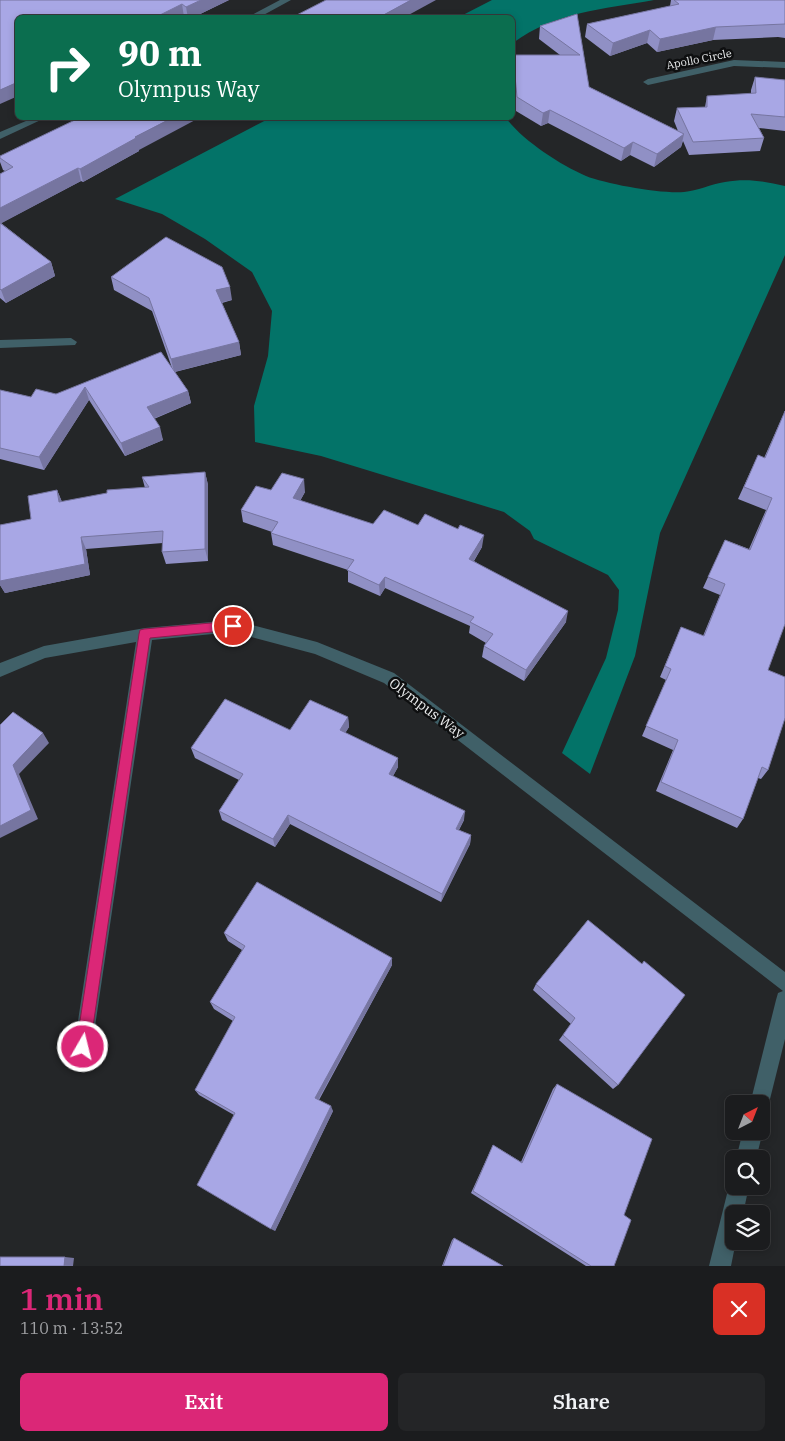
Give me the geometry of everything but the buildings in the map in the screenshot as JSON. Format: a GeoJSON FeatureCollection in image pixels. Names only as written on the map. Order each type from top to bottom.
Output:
{"type":"FeatureCollection","features":[{"type":"Feature","properties":{"kind":"street"},"geometry":{"type":"LineString","coordinates":[[256,15],[287,0]]}},
{"type":"Feature","properties":{"kind":"street","name":"Apollo Circle"},"geometry":{"type":"LineString","coordinates":[[648,82],[734,64],[785,65]]}},
{"type":"Feature","properties":{"kind":"street"},"geometry":{"type":"LineString","coordinates":[[0,136],[36,120]]}},
{"type":"Feature","properties":{"kind":"street"},"geometry":{"type":"LineString","coordinates":[[0,344],[71,342]]}},
{"type":"Feature","properties":{"kind":"street","name":"Olympus Way"},"geometry":{"type":"LineString","coordinates":[[0,670],[44,652],[144,634],[233,626],[317,648],[390,678],[785,983]]}},
{"type":"Feature","properties":{"kind":"street"},"geometry":{"type":"LineString","coordinates":[[83,1047],[144,634]]}},
{"type":"Feature","properties":{"kind":"street"},"geometry":{"type":"LineString","coordinates":[[762,1095],[785,1000]]}},
{"type":"Feature","properties":{"kind":"street"},"geometry":{"type":"LineString","coordinates":[[720,1266],[737,1195]]}},
{"type":"Feature","properties":{"kind":"shaded area"},"geometry":{"type":"Polygon","coordinates":[[[492,0],[654,0],[598,9],[563,18],[546,24],[515,42],[515,15],[463,15],[492,0]]]}},
{"type":"Feature","properties":{"kind":"shaded area"},"geometry":{"type":"Polygon","coordinates":[[[266,120],[508,120],[531,143],[553,159],[586,176],[607,182],[634,188],[674,192],[689,191],[740,180],[762,181],[785,186],[785,255],[660,533],[635,656],[590,774],[562,753],[606,658],[618,610],[619,590],[608,575],[534,539],[530,531],[504,512],[321,456],[255,442],[254,406],[268,356],[272,311],[252,272],[205,239],[162,214],[115,199],[266,120]]]}},
{"type":"Feature","properties":{"kind":"route"},"geometry":{"type":"LineString","coordinates":[[83,1047],[144,634],[233,626]]}}]}
